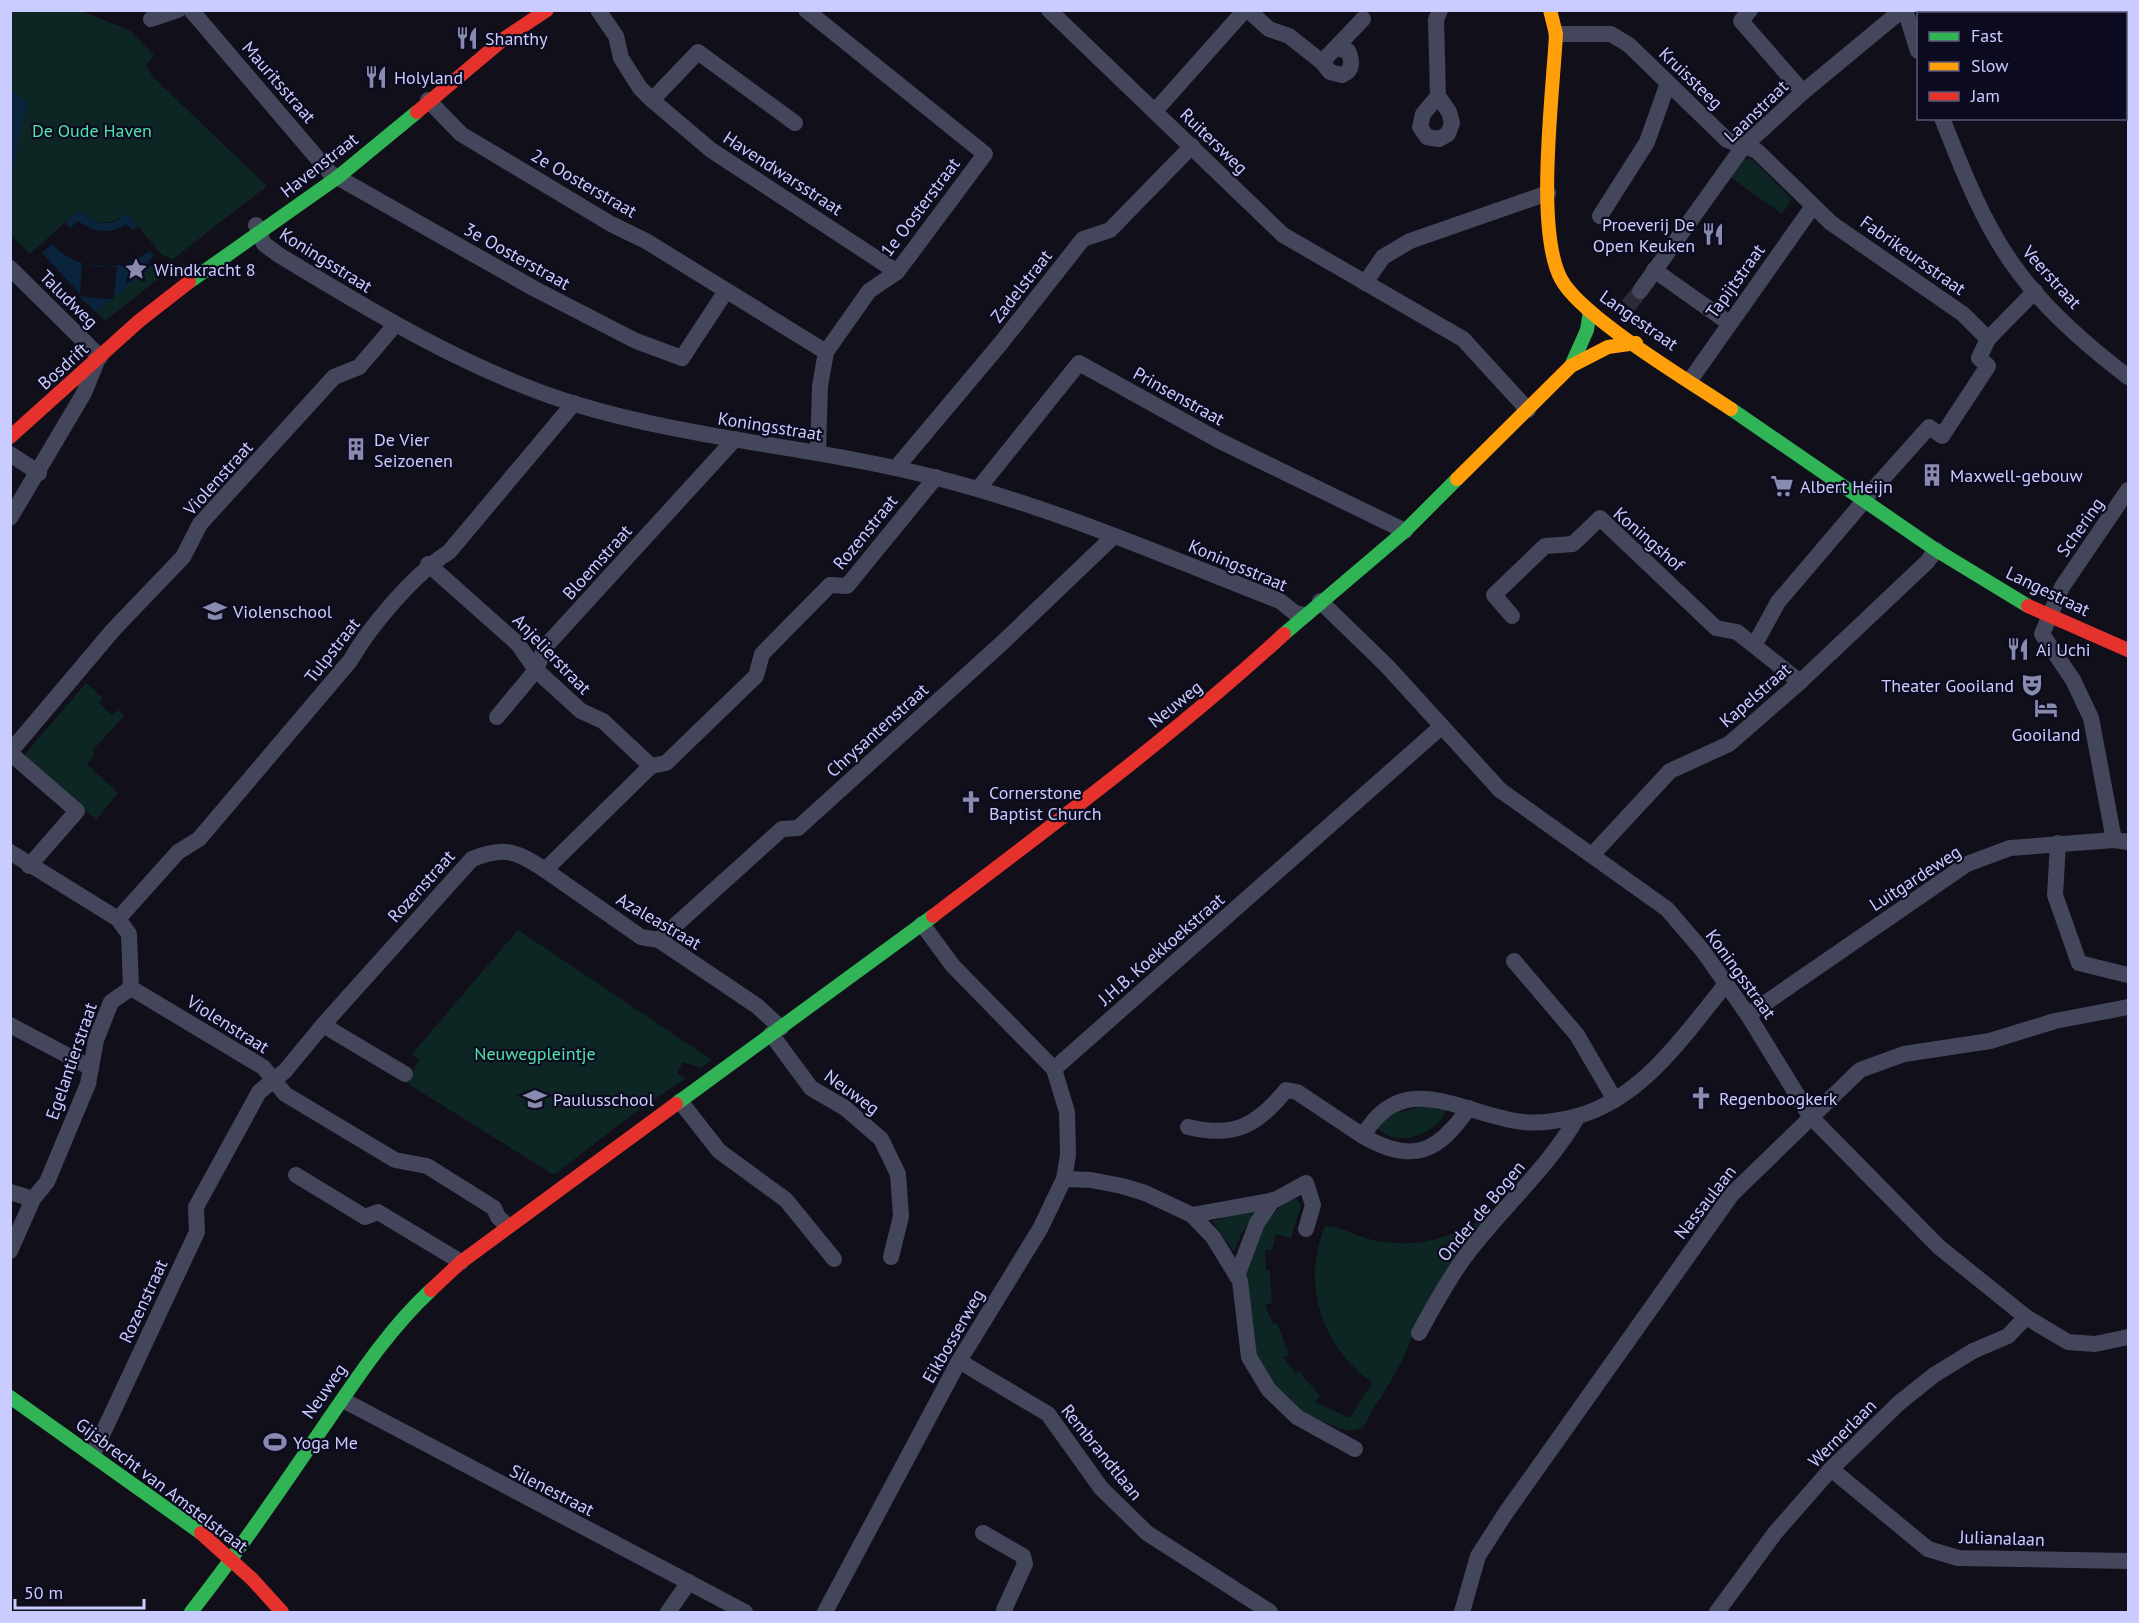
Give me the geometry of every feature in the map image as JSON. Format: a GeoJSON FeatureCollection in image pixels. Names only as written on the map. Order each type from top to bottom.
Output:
{"type":"FeatureCollection","features":[{"type":"Feature","properties":{"kind":"street"},"geometry":{"type":"LineString","coordinates":[[151,19],[178,10]]}},
{"type":"Feature","properties":{"kind":"street","name":"Mauritsstraat"},"geometry":{"type":"LineString","coordinates":[[191,10],[334,175]]}},
{"type":"Feature","properties":{"kind":"street","name":"Havenstraat"},"geometry":{"type":"LineString","coordinates":[[103,355],[181,288],[256,230],[334,175],[505,38],[547,10]]}},
{"type":"Feature","properties":{"kind":"street","name":"Havendwarsstraat"},"geometry":{"type":"LineString","coordinates":[[598,10],[616,36],[626,65],[640,88],[652,100],[711,150],[897,272]]}},
{"type":"Feature","properties":{"kind":"street","name":"1e Oosterstraat"},"geometry":{"type":"LineString","coordinates":[[806,10],[985,154],[897,272],[869,291],[826,352],[820,386],[818,453]]}},
{"type":"Feature","properties":{"kind":"street","name":"Ruitersweg"},"geometry":{"type":"LineString","coordinates":[[1049,10],[1283,235],[1463,339],[1528,410]]}},
{"type":"Feature","properties":{"kind":"street"},"geometry":{"type":"LineString","coordinates":[[1155,111],[1246,10],[1269,29],[1288,36],[1322,62],[1329,72],[1346,74],[1352,64],[1351,57],[1347,51],[1337,48]]}},
{"type":"Feature","properties":{"kind":"street"},"geometry":{"type":"LineString","coordinates":[[1438,96],[1436,20],[1440,10]]}},
{"type":"Feature","properties":{"kind":"street","name":"Langestraat"},"geometry":{"type":"LineString","coordinates":[[1550,10],[1556,34],[1547,217],[1554,262],[1562,281],[1590,311],[1636,343],[1694,375],[1867,497],[1936,550],[2004,593],[2048,617],[2128,650]]}},
{"type":"Feature","properties":{"kind":"street"},"geometry":{"type":"LineString","coordinates":[[1750,10],[1741,21],[1803,92]]}},
{"type":"Feature","properties":{"kind":"street"},"geometry":{"type":"LineString","coordinates":[[1903,10],[1917,48]]}},
{"type":"Feature","properties":{"kind":"street","name":"Laanstraat"},"geometry":{"type":"LineString","coordinates":[[1640,291],[1743,147],[1803,92],[1903,10]]}},
{"type":"Feature","properties":{"kind":"street"},"geometry":{"type":"LineString","coordinates":[[1322,62],[1363,19]]}},
{"type":"Feature","properties":{"kind":"street","name":"Kruissteeg"},"geometry":{"type":"LineString","coordinates":[[1556,34],[1611,34],[1629,45],[1727,140],[1757,152],[1813,206]]}},
{"type":"Feature","properties":{"kind":"street"},"geometry":{"type":"LineString","coordinates":[[652,100],[698,52],[795,123]]}},
{"type":"Feature","properties":{"kind":"street"},"geometry":{"type":"LineString","coordinates":[[1600,216],[1647,142],[1668,83]]}},
{"type":"Feature","properties":{"kind":"street","name":"2e Oosterstraat"},"geometry":{"type":"LineString","coordinates":[[428,100],[461,134],[611,224],[646,241],[826,352]]}},
{"type":"Feature","properties":{"kind":"street","name":"Veerstraat"},"geometry":{"type":"LineString","coordinates":[[1943,120],[1964,171],[2003,250],[2035,291],[2096,352],[2128,377]]}},
{"type":"Feature","properties":{"kind":"street","name":"Zadelstraat"},"geometry":{"type":"LineString","coordinates":[[896,468],[1001,343],[1083,239],[1110,230],[1192,146]]}},
{"type":"Feature","properties":{"kind":"street","name":"3e Oosterstraat"},"geometry":{"type":"LineString","coordinates":[[334,175],[535,289],[636,341],[682,358],[726,291]]}},
{"type":"Feature","properties":{"kind":"street"},"geometry":{"type":"LineString","coordinates":[[1365,283],[1383,257],[1410,241],[1548,193]]}},
{"type":"Feature","properties":{"kind":"street","name":"Tapijtstraat"},"geometry":{"type":"LineString","coordinates":[[1694,375],[1813,206]]}},
{"type":"Feature","properties":{"kind":"street","name":"Fabrikeursstraat"},"geometry":{"type":"LineString","coordinates":[[1813,206],[1831,223],[1963,314],[1988,339]]}},
{"type":"Feature","properties":{"kind":"street","name":"Koningsstraat"},"geometry":{"type":"LineString","coordinates":[[256,230],[264,244],[279,255],[395,325],[483,368],[574,403],[702,435],[896,468],[978,489],[1046,509],[1280,601],[1294,613],[1305,615]]}},
{"type":"Feature","properties":{"kind":"street","name":"Taludweg"},"geometry":{"type":"LineString","coordinates":[[10,268],[103,355]]}},
{"type":"Feature","properties":{"kind":"street"},"geometry":{"type":"LineString","coordinates":[[1654,270],[1729,323]]}},
{"type":"Feature","properties":{"kind":"street"},"geometry":{"type":"LineString","coordinates":[[1755,644],[1778,602],[1929,427],[1942,436],[1988,366],[1979,358],[1988,339],[2035,291]]}},
{"type":"Feature","properties":{"kind":"street","name":"Neuweg"},"geometry":{"type":"LineString","coordinates":[[1571,366],[1587,330],[1590,311]]}},
{"type":"Feature","properties":{"kind":"street","name":"Violenstraat"},"geometry":{"type":"LineString","coordinates":[[29,866],[77,812],[10,752],[114,629],[183,557],[200,524],[333,377],[359,368],[395,325]]}},
{"type":"Feature","properties":{"kind":"street","name":"Neuweg"},"geometry":{"type":"LineString","coordinates":[[191,1612],[233,1558],[406,1312],[461,1262],[922,924],[1139,758],[1232,682],[1320,601],[1405,531],[1571,366],[1608,347],[1636,343]]}},
{"type":"Feature","properties":{"kind":"street"},"geometry":{"type":"LineString","coordinates":[[10,518],[39,473],[103,355]]}},
{"type":"Feature","properties":{"kind":"street","name":"Bosdrift"},"geometry":{"type":"LineString","coordinates":[[10,438],[103,355]]}},
{"type":"Feature","properties":{"kind":"street","name":"Prinsenstraat"},"geometry":{"type":"LineString","coordinates":[[978,489],[1079,363],[1218,440],[1405,531]]}},
{"type":"Feature","properties":{"kind":"street","name":"Tulpstraat"},"geometry":{"type":"LineString","coordinates":[[118,919],[178,852],[199,839],[350,661],[361,643],[428,564],[449,552],[574,403]]}},
{"type":"Feature","properties":{"kind":"street","name":"Bloemstraat"},"geometry":{"type":"LineString","coordinates":[[496,717],[536,670],[545,647],[735,439]]}},
{"type":"Feature","properties":{"kind":"street"},"geometry":{"type":"LineString","coordinates":[[10,454],[39,473]]}},
{"type":"Feature","properties":{"kind":"street","name":"Rozenstraat"},"geometry":{"type":"LineString","coordinates":[[93,1454],[197,1232],[196,1207],[259,1092],[285,1071],[323,1024],[472,859],[490,852],[507,851],[518,854],[544,870],[651,766],[666,762],[756,676],[762,654],[830,585],[847,586],[936,477]]}},
{"type":"Feature","properties":{"kind":"street","name":"Schering"},"geometry":{"type":"LineString","coordinates":[[2048,617],[2062,588],[2128,490]]}},
{"type":"Feature","properties":{"kind":"street","name":"Koningshof"},"geometry":{"type":"LineString","coordinates":[[1512,616],[1494,595],[1545,546],[1573,544],[1600,518],[1716,628],[1737,632],[1800,682]]}},
{"type":"Feature","properties":{"kind":"street","name":"Chrysantenstraat"},"geometry":{"type":"LineString","coordinates":[[659,940],[782,829],[798,828],[1002,644],[1114,536]]}},
{"type":"Feature","properties":{"kind":"street","name":"Kapelstraat"},"geometry":{"type":"LineString","coordinates":[[1592,855],[1670,771],[1729,744],[1800,682],[1927,562],[1936,550]]}},
{"type":"Feature","properties":{"kind":"street","name":"Anjelierstraat"},"geometry":{"type":"LineString","coordinates":[[428,564],[518,644],[536,670],[581,711],[603,721],[651,766]]}},
{"type":"Feature","properties":{"kind":"street","name":"Koningsstraat"},"geometry":{"type":"LineString","coordinates":[[1320,601],[1387,666],[1500,790],[1666,909],[1748,1015],[1810,1116],[1939,1247],[2026,1317],[2054,1336],[2080,1345],[2128,1336]]}},
{"type":"Feature","properties":{"kind":"street"},"geometry":{"type":"LineString","coordinates":[[2120,662],[2048,617],[2042,634],[2073,680],[2091,718],[2121,841]]}},
{"type":"Feature","properties":{"kind":"street","name":"J.H.B. Koekkoekstraat"},"geometry":{"type":"LineString","coordinates":[[1054,1069],[1441,727]]}},
{"type":"Feature","properties":{"kind":"street","name":"Luitgardeweg"},"geometry":{"type":"LineString","coordinates":[[1748,1015],[1958,868],[2010,848],[2058,843],[2121,841]]}},
{"type":"Feature","properties":{"kind":"street"},"geometry":{"type":"LineString","coordinates":[[2058,843],[2055,895],[2079,963],[2128,975]]}},
{"type":"Feature","properties":{"kind":"street"},"geometry":{"type":"LineString","coordinates":[[10,852],[29,866],[118,919],[129,934],[131,988]]}},
{"type":"Feature","properties":{"kind":"street","name":"Azaleastraat"},"geometry":{"type":"LineString","coordinates":[[544,870],[641,937],[659,940],[757,1006],[776,1031]]}},
{"type":"Feature","properties":{"kind":"street"},"geometry":{"type":"LineString","coordinates":[[922,924],[953,966],[1054,1069]]}},
{"type":"Feature","properties":{"kind":"street"},"geometry":{"type":"LineString","coordinates":[[1515,961],[1577,1035],[1615,1100]]}},
{"type":"Feature","properties":{"kind":"street"},"geometry":{"type":"LineString","coordinates":[[1363,1136],[1372,1120],[1389,1105],[1415,1098],[1446,1101],[1524,1122],[1578,1116],[1615,1100],[1641,1082],[1726,984]]}},
{"type":"Feature","properties":{"kind":"street","name":"Violenstraat"},"geometry":{"type":"LineString","coordinates":[[131,988],[263,1067],[285,1094],[395,1160],[427,1166],[494,1208],[498,1217],[508,1226]]}},
{"type":"Feature","properties":{"kind":"street","name":"Egelantierstraat"},"geometry":{"type":"LineString","coordinates":[[10,1251],[33,1199],[47,1182],[88,1084],[96,1040],[111,1002],[131,988]]}},
{"type":"Feature","properties":{"kind":"street","name":"Nassaulaan"},"geometry":{"type":"LineString","coordinates":[[1462,1612],[1478,1556],[1505,1514],[1732,1194],[1860,1070],[1904,1054],[1990,1041],[2055,1021],[2128,1007]]}},
{"type":"Feature","properties":{"kind":"street"},"geometry":{"type":"LineString","coordinates":[[323,1024],[405,1074]]}},
{"type":"Feature","properties":{"kind":"street"},"geometry":{"type":"LineString","coordinates":[[10,1025],[91,1068]]}},
{"type":"Feature","properties":{"kind":"street","name":"Neuweg"},"geometry":{"type":"LineString","coordinates":[[776,1031],[811,1088],[845,1108],[880,1139],[898,1174],[901,1216],[891,1257]]}},
{"type":"Feature","properties":{"kind":"street","name":"Eikbosserweg"},"geometry":{"type":"LineString","coordinates":[[825,1612],[959,1361],[1040,1229],[1064,1179],[1068,1155],[1067,1112],[1054,1069]]}},
{"type":"Feature","properties":{"kind":"street"},"geometry":{"type":"LineString","coordinates":[[1188,1127],[1210,1132],[1243,1128],[1268,1112],[1286,1090],[1297,1092],[1382,1148],[1407,1152],[1432,1148],[1451,1134],[1469,1108]]}},
{"type":"Feature","properties":{"kind":"street"},"geometry":{"type":"LineString","coordinates":[[680,1101],[719,1151],[786,1200],[834,1259]]}},
{"type":"Feature","properties":{"kind":"street","name":"Onder de Bogen"},"geometry":{"type":"LineString","coordinates":[[1419,1333],[1438,1297],[1464,1258],[1541,1170],[1566,1137],[1578,1116]]}},
{"type":"Feature","properties":{"kind":"street"},"geometry":{"type":"LineString","coordinates":[[296,1175],[365,1217],[378,1212],[461,1262]]}},
{"type":"Feature","properties":{"kind":"street"},"geometry":{"type":"LineString","coordinates":[[1064,1179],[1091,1180],[1145,1192],[1192,1215],[1213,1237],[1237,1276],[1249,1357],[1269,1390],[1297,1418],[1355,1449]]}},
{"type":"Feature","properties":{"kind":"street"},"geometry":{"type":"LineString","coordinates":[[1192,1215],[1273,1200],[1306,1183],[1313,1205],[1306,1229]]}},
{"type":"Feature","properties":{"kind":"street"},"geometry":{"type":"LineString","coordinates":[[10,1192],[33,1199]]}},
{"type":"Feature","properties":{"kind":"street"},"geometry":{"type":"LineString","coordinates":[[1237,1276],[1257,1223],[1273,1200]]}},
{"type":"Feature","properties":{"kind":"street","name":"Wernerlaan"},"geometry":{"type":"LineString","coordinates":[[1717,1612],[1775,1533],[1831,1469],[1899,1404],[1934,1375],[1973,1352],[2008,1336],[2026,1317]]}},
{"type":"Feature","properties":{"kind":"street","name":"Rembrandtlaan"},"geometry":{"type":"LineString","coordinates":[[959,1361],[1048,1414],[1101,1488],[1147,1533],[1270,1612]]}},
{"type":"Feature","properties":{"kind":"street","name":"Gijsbrecht van Amstelstraat"},"geometry":{"type":"LineString","coordinates":[[10,1397],[93,1454],[233,1558],[256,1580],[282,1612]]}},
{"type":"Feature","properties":{"kind":"street","name":"Silenestraat"},"geometry":{"type":"LineString","coordinates":[[343,1400],[528,1500],[745,1612]]}},
{"type":"Feature","properties":{"kind":"street","name":"Julianalaan"},"geometry":{"type":"LineString","coordinates":[[1831,1469],[1928,1550],[1958,1558],[2128,1561]]}},
{"type":"Feature","properties":{"kind":"street"},"geometry":{"type":"LineString","coordinates":[[983,1533],[1023,1556],[1025,1564],[1005,1612]]}},
{"type":"Feature","properties":{"kind":"street"},"geometry":{"type":"LineString","coordinates":[[668,1612],[688,1582]]}},
{"type":"Feature","properties":{"kind":"green space","name":"De Oude Haven"},"geometry":{"type":"Polygon","coordinates":[[[10,11],[81,11],[129,30],[154,55],[146,65],[153,77],[267,186],[173,259],[162,255],[127,213],[115,221],[103,222],[91,219],[79,210],[30,254],[11,235],[10,11]]]}},
{"type":"Feature","properties":{"kind":"green space"},"geometry":{"type":"Polygon","coordinates":[[[1742,159],[1752,159],[1792,199],[1782,214],[1730,177],[1742,159]]]}},
{"type":"Feature","properties":{"kind":"green space"},"geometry":{"type":"Polygon","coordinates":[[[153,265],[162,276],[105,321],[96,312],[153,265]]]}},
{"type":"Feature","properties":{"kind":"green space"},"geometry":{"type":"Polygon","coordinates":[[[86,683],[103,698],[99,703],[112,715],[118,710],[124,716],[92,751],[95,754],[87,764],[118,793],[96,820],[24,755],[86,683]]]}},
{"type":"Feature","properties":{"kind":"green space","name":"Neuwegpleintje"},"geometry":{"type":"Polygon","coordinates":[[[518,930],[712,1060],[700,1068],[683,1062],[677,1073],[685,1079],[638,1110],[554,1175],[405,1082],[419,1060],[412,1054],[518,930]]]}},
{"type":"Feature","properties":{"kind":"green space"},"geometry":{"type":"Polygon","coordinates":[[[1423,1106],[1447,1108],[1443,1117],[1426,1132],[1405,1138],[1394,1137],[1384,1133],[1376,1126],[1396,1113],[1423,1106]]]}},
{"type":"Feature","properties":{"kind":"green space"},"geometry":{"type":"Polygon","coordinates":[[[1295,1197],[1301,1205],[1291,1238],[1276,1234],[1272,1250],[1265,1250],[1266,1270],[1270,1271],[1272,1303],[1265,1305],[1273,1324],[1277,1323],[1289,1354],[1283,1357],[1296,1373],[1299,1371],[1320,1396],[1315,1402],[1350,1418],[1372,1383],[1354,1368],[1340,1350],[1328,1332],[1320,1312],[1315,1270],[1318,1248],[1325,1226],[1386,1242],[1416,1243],[1444,1237],[1487,1217],[1424,1315],[1398,1368],[1367,1422],[1356,1430],[1331,1425],[1292,1404],[1281,1394],[1265,1372],[1253,1346],[1246,1319],[1244,1290],[1248,1262],[1257,1237],[1273,1214],[1295,1197]]]}},
{"type":"Feature","properties":{"kind":"green space"},"geometry":{"type":"Polygon","coordinates":[[[1261,1207],[1241,1234],[1234,1252],[1212,1221],[1261,1207]]]}},
{"type":"Feature","properties":{"kind":"water"},"geometry":{"type":"Polygon","coordinates":[[[10,87],[27,104],[12,172],[10,172],[10,87]]]}},
{"type":"Feature","properties":{"kind":"water"},"geometry":{"type":"Polygon","coordinates":[[[79,210],[91,219],[103,223],[115,221],[127,213],[138,227],[133,230],[126,224],[114,230],[102,231],[90,228],[78,221],[70,228],[66,222],[79,210]]]}},
{"type":"Feature","properties":{"kind":"water"},"geometry":{"type":"Polygon","coordinates":[[[52,244],[74,260],[86,264],[82,264],[80,294],[42,253],[52,244]]]}},
{"type":"Feature","properties":{"kind":"water"},"geometry":{"type":"Polygon","coordinates":[[[150,251],[154,256],[148,261],[152,266],[96,312],[80,297],[80,294],[83,297],[111,299],[114,297],[117,267],[109,266],[125,264],[150,251]]]}},
{"type":"Feature","properties":{"kind":"tunnel"},"geometry":{"type":"LineString","coordinates":[[1628,306],[1640,291]]}},
{"type":"Feature","properties":{"kind":"traffic: fast"},"geometry":{"type":"LineString","coordinates":[[189,282],[338,177],[417,112]]}},
{"type":"Feature","properties":{"kind":"traffic: fast"},"geometry":{"type":"LineString","coordinates":[[1571,366],[1587,330],[1590,311]]}},
{"type":"Feature","properties":{"kind":"traffic: fast"},"geometry":{"type":"LineString","coordinates":[[1731,409],[1936,550],[2028,606]]}},
{"type":"Feature","properties":{"kind":"traffic: fast"},"geometry":{"type":"LineString","coordinates":[[1284,634],[1405,531],[1457,479]]}},
{"type":"Feature","properties":{"kind":"traffic: fast"},"geometry":{"type":"LineString","coordinates":[[676,1104],[933,916]]}},
{"type":"Feature","properties":{"kind":"traffic: fast"},"geometry":{"type":"LineString","coordinates":[[191,1612],[259,1520],[374,1355],[415,1305],[431,1290]]}},
{"type":"Feature","properties":{"kind":"traffic: fast"},"geometry":{"type":"LineString","coordinates":[[10,1397],[201,1533]]}},
{"type":"Feature","properties":{"kind":"traffic: slow"},"geometry":{"type":"LineString","coordinates":[[1550,10],[1556,34],[1549,125],[1547,196],[1553,257],[1561,279],[1590,312],[1613,330],[1731,409]]}},
{"type":"Feature","properties":{"kind":"traffic: slow"},"geometry":{"type":"LineString","coordinates":[[1457,479],[1571,366],[1608,347],[1636,343]]}},
{"type":"Feature","properties":{"kind":"traffic: jam"},"geometry":{"type":"LineString","coordinates":[[417,112],[505,38],[547,10]]}},
{"type":"Feature","properties":{"kind":"traffic: jam"},"geometry":{"type":"LineString","coordinates":[[10,437],[139,321],[189,282]]}},
{"type":"Feature","properties":{"kind":"traffic: jam"},"geometry":{"type":"LineString","coordinates":[[2028,606],[2128,650]]}},
{"type":"Feature","properties":{"kind":"traffic: jam"},"geometry":{"type":"LineString","coordinates":[[933,916],[1156,744],[1284,634]]}},
{"type":"Feature","properties":{"kind":"traffic: jam"},"geometry":{"type":"LineString","coordinates":[[431,1290],[461,1262],[676,1104]]}},
{"type":"Feature","properties":{"kind":"traffic: jam"},"geometry":{"type":"LineString","coordinates":[[201,1533],[252,1579],[282,1612]]}},
{"type":"Feature","properties":{"kind":"place","name":"Shanthy"},"geometry":{"type":"Point","coordinates":[467,38]}},
{"type":"Feature","properties":{"kind":"place","name":"Holyland"},"geometry":{"type":"Point","coordinates":[376,77]}},
{"type":"Feature","properties":{"kind":"place","name":"Proeverij De Open Keuken"},"geometry":{"type":"Point","coordinates":[1713,234]}},
{"type":"Feature","properties":{"kind":"place","name":"Windkracht 8"},"geometry":{"type":"Point","coordinates":[136,269]}},
{"type":"Feature","properties":{"kind":"place","name":"De Vier Seizoenen"},"geometry":{"type":"Point","coordinates":[356,449]}},
{"type":"Feature","properties":{"kind":"place","name":"Maxwell-gebouw"},"geometry":{"type":"Point","coordinates":[1932,475]}},
{"type":"Feature","properties":{"kind":"place","name":"Albert Heijn"},"geometry":{"type":"Point","coordinates":[1782,486]}},
{"type":"Feature","properties":{"kind":"place","name":"Violenschool"},"geometry":{"type":"Point","coordinates":[215,611]}},
{"type":"Feature","properties":{"kind":"place","name":"Ai Uchi"},"geometry":{"type":"Point","coordinates":[2018,649]}},
{"type":"Feature","properties":{"kind":"place","name":"Theater Gooiland"},"geometry":{"type":"Point","coordinates":[2032,685]}},
{"type":"Feature","properties":{"kind":"place","name":"Gooiland"},"geometry":{"type":"Point","coordinates":[2046,708]}},
{"type":"Feature","properties":{"kind":"place","name":"Cornerstone Baptist Church"},"geometry":{"type":"Point","coordinates":[971,802]}},
{"type":"Feature","properties":{"kind":"place","name":"Regenboogkerk"},"geometry":{"type":"Point","coordinates":[1701,1098]}},
{"type":"Feature","properties":{"kind":"place","name":"Paulusschool"},"geometry":{"type":"Point","coordinates":[535,1099]}},
{"type":"Feature","properties":{"kind":"place","name":"Yoga Me"},"geometry":{"type":"Point","coordinates":[275,1442]}}]}
